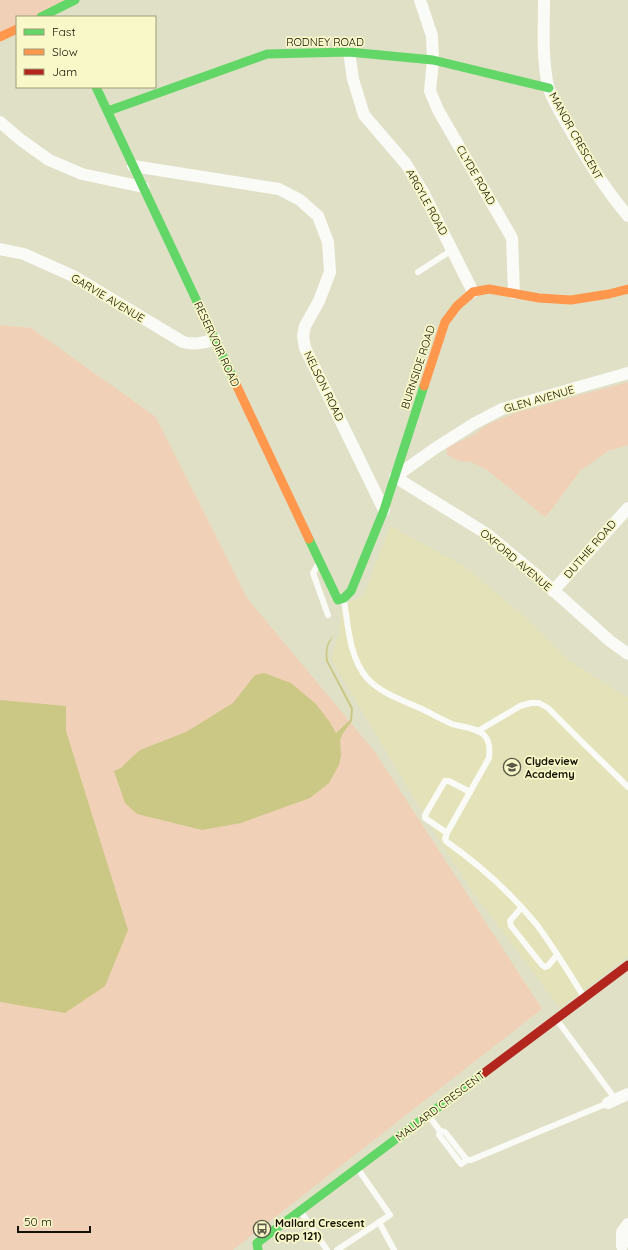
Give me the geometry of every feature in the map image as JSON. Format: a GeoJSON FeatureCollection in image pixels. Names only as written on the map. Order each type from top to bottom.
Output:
{"type":"FeatureCollection","features":[{"type":"Feature","properties":{"kind":"street"},"geometry":{"type":"LineString","coordinates":[[45,16],[61,12],[75,0]]}},
{"type":"Feature","properties":{"kind":"street","name":"CLYDE ROAD"},"geometry":{"type":"LineString","coordinates":[[420,0],[432,36],[433,60],[430,91],[438,110],[512,238],[514,294]]}},
{"type":"Feature","properties":{"kind":"street","name":"MANOR CRESCENT"},"geometry":{"type":"LineString","coordinates":[[544,0],[544,56],[549,88],[556,106],[586,158],[599,178],[628,216]]}},
{"type":"Feature","properties":{"kind":"street"},"geometry":{"type":"LineString","coordinates":[[0,37],[16,29]]}},
{"type":"Feature","properties":{"kind":"street","name":"RODNEY ROAD"},"geometry":{"type":"LineString","coordinates":[[108,111],[266,54],[349,52],[433,60],[549,88]]}},
{"type":"Feature","properties":{"kind":"street","name":"ARGYLE ROAD"},"geometry":{"type":"LineString","coordinates":[[349,52],[353,79],[364,115],[406,164],[423,192],[473,292]]}},
{"type":"Feature","properties":{"kind":"street","name":"RESERVOIR ROAD"},"geometry":{"type":"LineString","coordinates":[[96,88],[320,561],[341,599]]}},
{"type":"Feature","properties":{"kind":"street"},"geometry":{"type":"LineString","coordinates":[[0,122],[21,140],[49,160],[82,174],[143,187]]}},
{"type":"Feature","properties":{"kind":"street","name":"NELSON ROAD"},"geometry":{"type":"LineString","coordinates":[[133,166],[279,189],[300,200],[318,216],[328,242],[330,272],[319,301],[305,326],[303,336],[304,342],[384,510]]}},
{"type":"Feature","properties":{"kind":"street","name":"GARVIE AVENUE"},"geometry":{"type":"LineString","coordinates":[[0,249],[24,254],[73,276],[183,342],[199,344],[215,340]]}},
{"type":"Feature","properties":{"kind":"street"},"geometry":{"type":"LineString","coordinates":[[473,292],[489,289],[539,298],[571,300],[609,294],[628,289]]}},
{"type":"Feature","properties":{"kind":"street","name":"BURNSIDE ROAD"},"geometry":{"type":"LineString","coordinates":[[341,599],[351,591],[384,510],[396,477],[445,322],[457,306],[473,292]]}},
{"type":"Feature","properties":{"kind":"street","name":"GLEN AVENUE"},"geometry":{"type":"LineString","coordinates":[[396,477],[463,431],[502,409],[628,374]]}},
{"type":"Feature","properties":{"kind":"street","name":"OXFORD AVENUE"},"geometry":{"type":"LineString","coordinates":[[396,477],[487,534],[534,573],[610,641],[628,654]]}},
{"type":"Feature","properties":{"kind":"street","name":"DUTHIE ROAD"},"geometry":{"type":"LineString","coordinates":[[553,591],[628,508]]}},
{"type":"Feature","properties":{"kind":"street","name":"MALLARD CRESCENT"},"geometry":{"type":"LineString","coordinates":[[258,1250],[257,1243],[628,965]]}},
{"type":"Feature","properties":{"kind":"street"},"geometry":{"type":"LineString","coordinates":[[612,1102],[628,1094]]}},
{"type":"Feature","properties":{"kind":"street"},"geometry":{"type":"LineString","coordinates":[[621,1249],[622,1232],[628,1224]]}},
{"type":"Feature","properties":{"kind":"lane"},"geometry":{"type":"LineString","coordinates":[[418,272],[452,250]]}},
{"type":"Feature","properties":{"kind":"lane"},"geometry":{"type":"LineString","coordinates":[[320,561],[313,573],[328,615]]}},
{"type":"Feature","properties":{"kind":"lane"},"geometry":{"type":"LineString","coordinates":[[341,599],[352,650],[358,665],[367,678],[382,690],[451,723],[478,731],[488,740],[490,752],[486,764],[445,839],[480,866],[537,926],[584,998]]}},
{"type":"Feature","properties":{"kind":"lane"},"geometry":{"type":"LineString","coordinates":[[478,731],[520,706],[531,703],[539,703],[548,708],[628,787]]}},
{"type":"Feature","properties":{"kind":"lane"},"geometry":{"type":"LineString","coordinates":[[447,833],[425,818],[425,815],[444,781],[447,780],[470,792]]}},
{"type":"Feature","properties":{"kind":"lane"},"geometry":{"type":"LineString","coordinates":[[521,908],[510,921],[511,926],[545,967],[548,966],[557,955]]}},
{"type":"Feature","properties":{"kind":"lane"},"geometry":{"type":"LineString","coordinates":[[428,1114],[440,1131],[445,1132],[467,1160],[471,1160],[484,1156],[612,1102],[556,1019]]}},
{"type":"Feature","properties":{"kind":"lane"},"geometry":{"type":"LineString","coordinates":[[337,1250],[390,1215],[358,1168]]}},
{"type":"Feature","properties":{"kind":"lane"},"geometry":{"type":"LineString","coordinates":[[300,1211],[327,1250]]}},
{"type":"Feature","properties":{"kind":"lane"},"geometry":{"type":"LineString","coordinates":[[379,1222],[394,1250]]}},
{"type":"Feature","properties":{"kind":"shaded area"},"geometry":{"type":"Polygon","coordinates":[[[0,0],[75,0],[43,16],[16,16],[16,29],[0,37],[0,0]]]}},
{"type":"Feature","properties":{"kind":"shaded area"},"geometry":{"type":"Polygon","coordinates":[[[0,325],[31,328],[156,417],[247,598],[375,752],[542,1009],[233,1250],[0,1250],[0,325]]]}},
{"type":"Feature","properties":{"kind":"shaded area"},"geometry":{"type":"Polygon","coordinates":[[[628,382],[628,445],[608,451],[580,471],[545,517],[487,470],[471,462],[459,461],[447,455],[447,448],[475,434],[488,424],[518,412],[628,382]]]}},
{"type":"Feature","properties":{"kind":"shaded area","name":"Clydeview Academy"},"geometry":{"type":"Polygon","coordinates":[[[390,526],[464,566],[534,625],[565,658],[628,698],[628,956],[560,1008],[473,892],[437,836],[331,659],[339,633],[342,606],[364,595],[390,526]]]}},
{"type":"Feature","properties":{"kind":"shaded area"},"geometry":{"type":"Polygon","coordinates":[[[334,635],[328,647],[328,661],[353,708],[352,721],[343,733],[340,740],[341,755],[339,765],[329,783],[310,798],[241,823],[202,830],[137,814],[125,803],[114,771],[121,768],[140,750],[186,732],[233,703],[255,675],[264,673],[291,683],[316,704],[336,733],[350,720],[351,709],[326,661],[327,646],[329,640],[334,635]]]}},
{"type":"Feature","properties":{"kind":"shaded area"},"geometry":{"type":"Polygon","coordinates":[[[0,700],[66,706],[66,731],[128,930],[105,986],[65,1013],[0,1002],[0,700]]]}},
{"type":"Feature","properties":{"kind":"traffic: fast"},"geometry":{"type":"LineString","coordinates":[[43,16],[75,0]]}},
{"type":"Feature","properties":{"kind":"traffic: fast"},"geometry":{"type":"LineString","coordinates":[[108,111],[267,54],[349,52],[433,60],[549,88]]}},
{"type":"Feature","properties":{"kind":"traffic: fast"},"geometry":{"type":"LineString","coordinates":[[96,88],[233,378]]}},
{"type":"Feature","properties":{"kind":"traffic: fast"},"geometry":{"type":"LineString","coordinates":[[309,539],[338,600],[344,598],[351,591],[384,510],[424,386]]}},
{"type":"Feature","properties":{"kind":"traffic: fast"},"geometry":{"type":"LineString","coordinates":[[258,1250],[257,1243],[484,1073]]}},
{"type":"Feature","properties":{"kind":"traffic: slow"},"geometry":{"type":"LineString","coordinates":[[0,37],[16,29]]}},
{"type":"Feature","properties":{"kind":"traffic: slow"},"geometry":{"type":"LineString","coordinates":[[424,386],[445,322],[457,306],[473,292],[489,289],[539,298],[571,300],[609,294],[628,289]]}},
{"type":"Feature","properties":{"kind":"traffic: slow"},"geometry":{"type":"LineString","coordinates":[[233,378],[309,539]]}},
{"type":"Feature","properties":{"kind":"traffic: jam"},"geometry":{"type":"LineString","coordinates":[[484,1073],[628,965]]}},
{"type":"Feature","properties":{"kind":"place","name":"Clydeview Academy"},"geometry":{"type":"Point","coordinates":[512,767]}},
{"type":"Feature","properties":{"kind":"place","name":"Mallard Crescent (opp 121)"},"geometry":{"type":"Point","coordinates":[262,1229]}}]}
